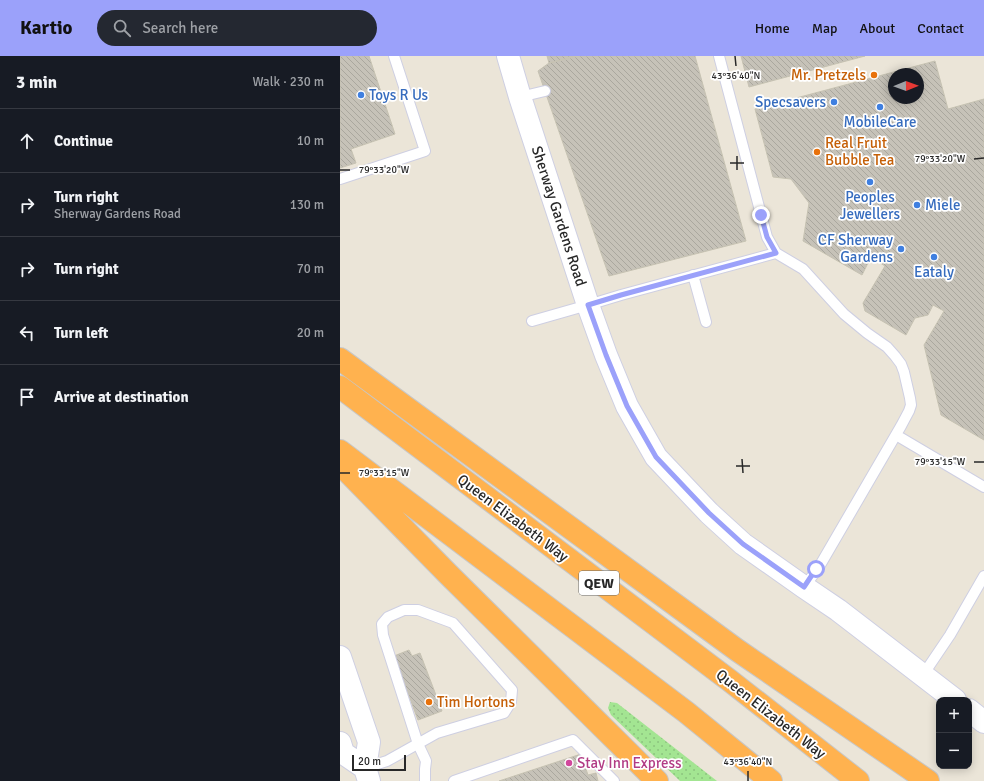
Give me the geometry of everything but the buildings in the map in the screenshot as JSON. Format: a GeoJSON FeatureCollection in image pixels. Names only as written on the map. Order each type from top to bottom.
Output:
{"type":"FeatureCollection","features":[{"type":"Feature","properties":{"kind":"highway"},"geometry":{"type":"LineString","coordinates":[[340,359],[737,650],[928,781]]}},
{"type":"Feature","properties":{"kind":"highway","name":"Queen Elizabeth Way"},"geometry":{"type":"LineString","coordinates":[[340,386],[729,680],[858,781]]}},
{"type":"Feature","properties":{"kind":"highway"},"geometry":{"type":"LineString","coordinates":[[340,451],[686,712],[770,781]]}},
{"type":"Feature","properties":{"kind":"highway"},"geometry":{"type":"LineString","coordinates":[[340,464],[448,574],[657,781]]}},
{"type":"Feature","properties":{"kind":"street","name":"Sherway Gardens Road"},"geometry":{"type":"LineString","coordinates":[[508,56],[588,305],[606,355],[627,406],[656,457],[709,513],[743,544],[838,610],[952,697]]}},
{"type":"Feature","properties":{"kind":"street"},"geometry":{"type":"LineString","coordinates":[[340,657],[369,742],[367,775]]}},
{"type":"Feature","properties":{"kind":"street"},"geometry":{"type":"LineString","coordinates":[[972,712],[984,722]]}},
{"type":"Feature","properties":{"kind":"street"},"geometry":{"type":"LineString","coordinates":[[340,743],[343,753],[367,775]]}},
{"type":"Feature","properties":{"kind":"lane"},"geometry":{"type":"LineString","coordinates":[[340,179],[425,151],[394,56]]}},
{"type":"Feature","properties":{"kind":"lane"},"geometry":{"type":"LineString","coordinates":[[719,56],[767,237],[776,253],[803,269],[844,314],[887,347],[895,356],[901,364],[910,398],[911,405],[909,411],[896,435],[818,567],[804,587]]}},
{"type":"Feature","properties":{"kind":"lane"},"geometry":{"type":"LineString","coordinates":[[520,97],[545,90]]}},
{"type":"Feature","properties":{"kind":"lane"},"geometry":{"type":"LineString","coordinates":[[532,321],[776,253]]}},
{"type":"Feature","properties":{"kind":"lane"},"geometry":{"type":"LineString","coordinates":[[693,275],[706,322]]}},
{"type":"Feature","properties":{"kind":"lane"},"geometry":{"type":"LineString","coordinates":[[896,435],[984,487]]}},
{"type":"Feature","properties":{"kind":"lane"},"geometry":{"type":"LineString","coordinates":[[923,675],[950,635],[984,576]]}},
{"type":"Feature","properties":{"kind":"lane"},"geometry":{"type":"LineString","coordinates":[[367,775],[387,761],[418,744],[437,733],[504,713],[511,702],[512,690],[453,623],[418,610],[404,610],[388,618],[382,624],[383,635],[418,744],[426,761],[425,781]]}},
{"type":"Feature","properties":{"kind":"lane"},"geometry":{"type":"LineString","coordinates":[[454,781],[573,740],[614,781]]}},
{"type":"Feature","properties":{"kind":"green space"},"geometry":{"type":"Polygon","coordinates":[[[610,702],[617,703],[717,781],[680,781],[611,715],[608,708],[610,702]]]}},
{"type":"Feature","properties":{"kind":"place","name":"Mr. Pretzels"},"geometry":{"type":"Point","coordinates":[874,75]}},
{"type":"Feature","properties":{"kind":"place","name":"Toys R Us"},"geometry":{"type":"Point","coordinates":[361,95]}},
{"type":"Feature","properties":{"kind":"place","name":"Specsavers"},"geometry":{"type":"Point","coordinates":[834,102]}},
{"type":"Feature","properties":{"kind":"place","name":"MobileCare"},"geometry":{"type":"Point","coordinates":[880,107]}},
{"type":"Feature","properties":{"kind":"place","name":"Real Fruit Bubble Tea"},"geometry":{"type":"Point","coordinates":[817,152]}},
{"type":"Feature","properties":{"kind":"place","name":"Peoples Jewellers"},"geometry":{"type":"Point","coordinates":[870,182]}},
{"type":"Feature","properties":{"kind":"place","name":"Miele"},"geometry":{"type":"Point","coordinates":[917,205]}},
{"type":"Feature","properties":{"kind":"place","name":"CF Sherway Gardens"},"geometry":{"type":"Point","coordinates":[901,249]}},
{"type":"Feature","properties":{"kind":"place","name":"Eataly"},"geometry":{"type":"Point","coordinates":[934,257]}},
{"type":"Feature","properties":{"kind":"place","name":"Tim Hortons"},"geometry":{"type":"Point","coordinates":[429,702]}},
{"type":"Feature","properties":{"kind":"place","name":"Stay Inn Express"},"geometry":{"type":"Point","coordinates":[569,763]}},
{"type":"Feature","properties":{"kind":"route"},"geometry":{"type":"LineString","coordinates":[[761,215],[767,237],[776,253],[588,305],[606,355],[627,406],[656,457],[709,513],[743,544],[804,587],[816,569]]}}]}
